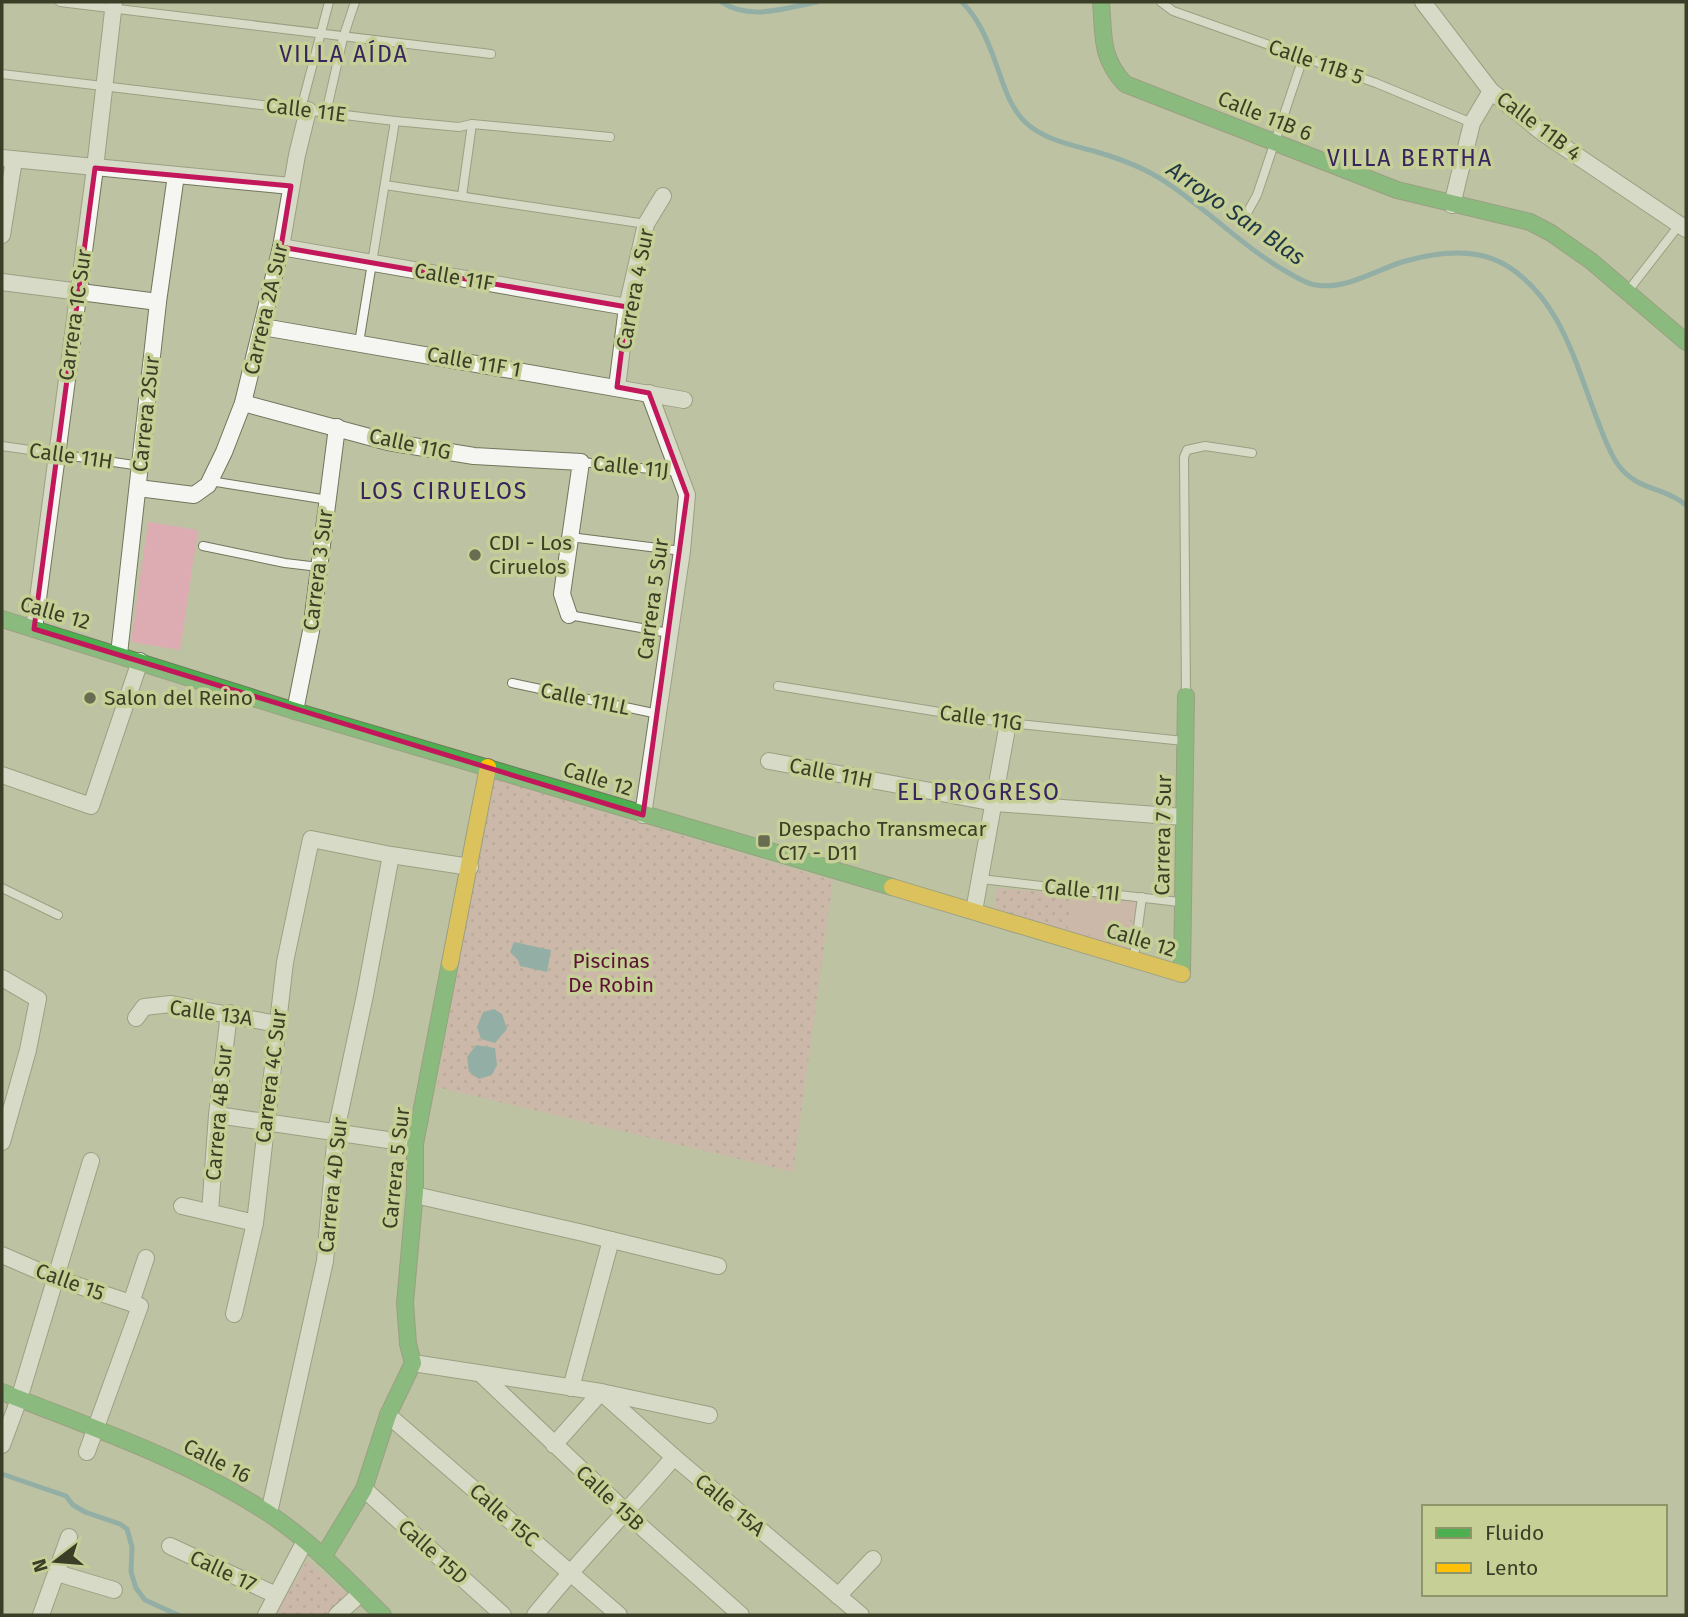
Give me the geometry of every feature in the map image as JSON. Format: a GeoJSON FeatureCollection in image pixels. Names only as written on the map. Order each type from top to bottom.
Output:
{"type":"FeatureCollection","features":[{"type":"Feature","properties":{"kind":"street","name":"Calle 11B 6"},"geometry":{"type":"LineString","coordinates":[[1101,2],[1101,36],[1106,60],[1125,84],[1397,190],[1530,222],[1548,230],[1592,262],[1686,342]]}},
{"type":"Feature","properties":{"kind":"street","name":"Calle 11B 4"},"geometry":{"type":"LineString","coordinates":[[1423,2],[1492,91],[1543,133],[1683,227]]}},
{"type":"Feature","properties":{"kind":"street","name":"Carrera 1C Sur"},"geometry":{"type":"LineString","coordinates":[[34,629],[95,168],[113,5]]}},
{"type":"Feature","properties":{"kind":"street"},"geometry":{"type":"LineString","coordinates":[[1452,205],[1472,122],[1492,91]]}},
{"type":"Feature","properties":{"kind":"street","name":"Carrera 2A Sur"},"geometry":{"type":"LineString","coordinates":[[194,495],[203,490],[210,481],[243,402],[281,247],[304,110]]}},
{"type":"Feature","properties":{"kind":"street"},"geometry":{"type":"LineString","coordinates":[[2,235],[8,159],[291,186]]}},
{"type":"Feature","properties":{"kind":"street","name":"Carrera 2Sur"},"geometry":{"type":"LineString","coordinates":[[119,654],[158,302],[176,175]]}},
{"type":"Feature","properties":{"kind":"street","name":"Carrera 4 Sur"},"geometry":{"type":"LineString","coordinates":[[617,387],[627,307],[646,224],[663,195]]}},
{"type":"Feature","properties":{"kind":"street","name":"Calle 11F"},"geometry":{"type":"LineString","coordinates":[[281,247],[627,307]]}},
{"type":"Feature","properties":{"kind":"street"},"geometry":{"type":"LineString","coordinates":[[2,282],[158,302]]}},
{"type":"Feature","properties":{"kind":"street","name":"Calle 11F 1"},"geometry":{"type":"LineString","coordinates":[[262,327],[684,400]]}},
{"type":"Feature","properties":{"kind":"street","name":"Carrera 5 Sur"},"geometry":{"type":"LineString","coordinates":[[643,815],[682,551],[687,495],[649,393]]}},
{"type":"Feature","properties":{"kind":"street","name":"Calle 11G"},"geometry":{"type":"LineString","coordinates":[[243,402],[388,442],[474,456],[581,462]]}},
{"type":"Feature","properties":{"kind":"street","name":"Carrera 3 Sur"},"geometry":{"type":"LineString","coordinates":[[295,711],[306,658],[337,427]]}},
{"type":"Feature","properties":{"kind":"street"},"geometry":{"type":"LineString","coordinates":[[569,615],[562,594],[581,462]]}},
{"type":"Feature","properties":{"kind":"street","name":"Calle 11H"},"geometry":{"type":"LineString","coordinates":[[138,488],[194,495]]}},
{"type":"Feature","properties":{"kind":"street","name":"Calle 12"},"geometry":{"type":"LineString","coordinates":[[2,620],[119,654],[295,711],[1182,975]]}},
{"type":"Feature","properties":{"kind":"street"},"geometry":{"type":"LineString","coordinates":[[2,775],[91,806],[140,661]]}},
{"type":"Feature","properties":{"kind":"street","name":"Carrera 7 Sur"},"geometry":{"type":"LineString","coordinates":[[1182,975],[1186,696]]}},
{"type":"Feature","properties":{"kind":"street"},"geometry":{"type":"LineString","coordinates":[[974,911],[1008,723]]}},
{"type":"Feature","properties":{"kind":"street","name":"Calle 11H"},"geometry":{"type":"LineString","coordinates":[[769,761],[995,803],[1184,817]]}},
{"type":"Feature","properties":{"kind":"street","name":"Carrera 5 Sur"},"geometry":{"type":"LineString","coordinates":[[413,1363],[407,1347],[405,1274],[415,1195],[415,1144],[488,767]]}},
{"type":"Feature","properties":{"kind":"street","name":"Carrera 4C Sur"},"geometry":{"type":"LineString","coordinates":[[234,1314],[255,1223],[285,962],[311,839],[391,855]]}},
{"type":"Feature","properties":{"kind":"street"},"geometry":{"type":"LineString","coordinates":[[391,855],[470,867]]}},
{"type":"Feature","properties":{"kind":"street","name":"Carrera 4D Sur"},"geometry":{"type":"LineString","coordinates":[[269,1513],[325,1261],[336,1131],[391,855]]}},
{"type":"Feature","properties":{"kind":"street"},"geometry":{"type":"LineString","coordinates":[[2,978],[38,999],[28,1050],[2,1142]]}},
{"type":"Feature","properties":{"kind":"street","name":"Calle 13A"},"geometry":{"type":"LineString","coordinates":[[140,1013],[171,1004],[277,1024]]}},
{"type":"Feature","properties":{"kind":"street","name":"Carrera 4B Sur"},"geometry":{"type":"LineString","coordinates":[[211,1212],[217,1115],[229,1013]]}},
{"type":"Feature","properties":{"kind":"street"},"geometry":{"type":"LineString","coordinates":[[217,1115],[415,1144]]}},
{"type":"Feature","properties":{"kind":"street"},"geometry":{"type":"LineString","coordinates":[[2,1445],[19,1399],[91,1161]]}},
{"type":"Feature","properties":{"kind":"street"},"geometry":{"type":"LineString","coordinates":[[415,1195],[718,1266]]}},
{"type":"Feature","properties":{"kind":"street"},"geometry":{"type":"LineString","coordinates":[[182,1206],[255,1223]]}},
{"type":"Feature","properties":{"kind":"street"},"geometry":{"type":"LineString","coordinates":[[571,1388],[611,1240]]}},
{"type":"Feature","properties":{"kind":"street","name":"Calle 15"},"geometry":{"type":"LineString","coordinates":[[2,1255],[55,1278],[136,1304]]}},
{"type":"Feature","properties":{"kind":"street"},"geometry":{"type":"LineString","coordinates":[[87,1452],[136,1304],[146,1258]]}},
{"type":"Feature","properties":{"kind":"street"},"geometry":{"type":"LineString","coordinates":[[323,1556],[364,1489],[388,1415],[413,1363],[483,1376],[601,1392],[709,1415]]}},
{"type":"Feature","properties":{"kind":"street","name":"Calle 15B"},"geometry":{"type":"LineString","coordinates":[[483,1376],[627,1513],[741,1615]]}},
{"type":"Feature","properties":{"kind":"street","name":"Calle 16"},"geometry":{"type":"LineString","coordinates":[[2,1392],[95,1427],[224,1486],[269,1513],[305,1541],[383,1615]]}},
{"type":"Feature","properties":{"kind":"street"},"geometry":{"type":"LineString","coordinates":[[554,1445],[601,1392]]}},
{"type":"Feature","properties":{"kind":"street","name":"Calle 15A"},"geometry":{"type":"LineString","coordinates":[[601,1392],[861,1615]]}},
{"type":"Feature","properties":{"kind":"street","name":"Calle 15C"},"geometry":{"type":"LineString","coordinates":[[388,1415],[619,1615]]}},
{"type":"Feature","properties":{"kind":"street"},"geometry":{"type":"LineString","coordinates":[[535,1615],[569,1572],[627,1513],[674,1457]]}},
{"type":"Feature","properties":{"kind":"street","name":"Calle 15D"},"geometry":{"type":"LineString","coordinates":[[364,1489],[503,1615]]}},
{"type":"Feature","properties":{"kind":"street"},"geometry":{"type":"LineString","coordinates":[[41,1615],[69,1537]]}},
{"type":"Feature","properties":{"kind":"street"},"geometry":{"type":"LineString","coordinates":[[266,1615],[305,1541]]}},
{"type":"Feature","properties":{"kind":"street","name":"Calle 17"},"geometry":{"type":"LineString","coordinates":[[170,1546],[276,1595]]}},
{"type":"Feature","properties":{"kind":"street"},"geometry":{"type":"LineString","coordinates":[[838,1595],[873,1559]]}},
{"type":"Feature","properties":{"kind":"street"},"geometry":{"type":"LineString","coordinates":[[57,1573],[114,1590]]}},
{"type":"Feature","properties":{"kind":"street"},"geometry":{"type":"LineString","coordinates":[[337,1615],[361,1593]]}},
{"type":"Feature","properties":{"kind":"lane"},"geometry":{"type":"LineString","coordinates":[[60,2],[113,5],[319,34],[491,54]]}},
{"type":"Feature","properties":{"kind":"lane"},"geometry":{"type":"LineString","coordinates":[[304,110],[319,34],[329,2]]}},
{"type":"Feature","properties":{"kind":"lane"},"geometry":{"type":"LineString","coordinates":[[326,113],[343,37],[355,2]]}},
{"type":"Feature","properties":{"kind":"lane","name":"Calle 11B 5"},"geometry":{"type":"LineString","coordinates":[[1161,2],[1173,10],[1376,83],[1472,122]]}},
{"type":"Feature","properties":{"kind":"lane"},"geometry":{"type":"LineString","coordinates":[[1242,222],[1257,195],[1303,58]]}},
{"type":"Feature","properties":{"kind":"lane","name":"Calle 11E"},"geometry":{"type":"LineString","coordinates":[[2,74],[395,121],[459,127],[472,124],[610,137]]}},
{"type":"Feature","properties":{"kind":"lane"},"geometry":{"type":"LineString","coordinates":[[359,343],[395,121]]}},
{"type":"Feature","properties":{"kind":"lane"},"geometry":{"type":"LineString","coordinates":[[462,196],[472,124]]}},
{"type":"Feature","properties":{"kind":"lane"},"geometry":{"type":"LineString","coordinates":[[385,186],[646,224]]}},
{"type":"Feature","properties":{"kind":"lane"},"geometry":{"type":"LineString","coordinates":[[1626,293],[1683,227]]}},
{"type":"Feature","properties":{"kind":"lane","name":"Calle 11H"},"geometry":{"type":"LineString","coordinates":[[2,446],[141,466]]}},
{"type":"Feature","properties":{"kind":"lane"},"geometry":{"type":"LineString","coordinates":[[1186,696],[1184,457],[1187,450],[1205,446],[1252,453]]}},
{"type":"Feature","properties":{"kind":"lane","name":"Calle 11J"},"geometry":{"type":"LineString","coordinates":[[581,462],[680,472]]}},
{"type":"Feature","properties":{"kind":"lane"},"geometry":{"type":"LineString","coordinates":[[210,481],[327,500]]}},
{"type":"Feature","properties":{"kind":"lane"},"geometry":{"type":"LineString","coordinates":[[570,537],[682,551]]}},
{"type":"Feature","properties":{"kind":"lane"},"geometry":{"type":"LineString","coordinates":[[203,546],[319,567]]}},
{"type":"Feature","properties":{"kind":"lane"},"geometry":{"type":"LineString","coordinates":[[569,615],[669,633]]}},
{"type":"Feature","properties":{"kind":"lane","name":"Calle 11LL"},"geometry":{"type":"LineString","coordinates":[[512,683],[658,714]]}},
{"type":"Feature","properties":{"kind":"lane","name":"Calle 11G"},"geometry":{"type":"LineString","coordinates":[[778,686],[1008,723],[1185,741]]}},
{"type":"Feature","properties":{"kind":"lane","name":"Calle 11I"},"geometry":{"type":"LineString","coordinates":[[981,879],[1183,902]]}},
{"type":"Feature","properties":{"kind":"lane"},"geometry":{"type":"LineString","coordinates":[[2,888],[58,915]]}},
{"type":"Feature","properties":{"kind":"lane"},"geometry":{"type":"LineString","coordinates":[[1134,960],[1142,897]]}},
{"type":"Feature","properties":{"kind":"highlighted area"},"geometry":{"type":"Polygon","coordinates":[[[95,168],[291,186],[281,247],[627,307],[617,387],[649,393],[687,495],[643,815],[34,629],[95,168]]]}},
{"type":"Feature","properties":{"kind":"green space"},"geometry":{"type":"Polygon","coordinates":[[[148,522],[198,530],[180,650],[131,642],[148,522]]]}},
{"type":"Feature","properties":{"kind":"green space","name":"Piscinas De Robin"},"geometry":{"type":"Polygon","coordinates":[[[491,778],[833,881],[793,1172],[437,1087],[491,778]]]}},
{"type":"Feature","properties":{"kind":"green space"},"geometry":{"type":"Polygon","coordinates":[[[997,888],[1139,900],[1131,953],[994,908],[997,888]]]}},
{"type":"Feature","properties":{"kind":"green space"},"geometry":{"type":"Polygon","coordinates":[[[1072,895],[1133,905],[1127,941],[1067,932],[1072,895]]]}},
{"type":"Feature","properties":{"kind":"green space"},"geometry":{"type":"Polygon","coordinates":[[[307,1560],[351,1598],[331,1615],[276,1615],[307,1560]]]}},
{"type":"Feature","properties":{"kind":"water"},"geometry":{"type":"Polygon","coordinates":[[[514,942],[551,950],[547,972],[520,966],[510,952],[514,942]]]}},
{"type":"Feature","properties":{"kind":"water"},"geometry":{"type":"Polygon","coordinates":[[[494,1009],[502,1014],[507,1029],[495,1043],[481,1039],[477,1027],[483,1012],[494,1009]]]}},
{"type":"Feature","properties":{"kind":"water"},"geometry":{"type":"Polygon","coordinates":[[[476,1045],[495,1048],[497,1065],[492,1075],[479,1079],[469,1072],[467,1057],[476,1045]]]}},
{"type":"Feature","properties":{"kind":"waterway","name":"Arroyo San Blas"},"geometry":{"type":"LineString","coordinates":[[721,2],[732,8],[756,12],[817,2]]}},
{"type":"Feature","properties":{"kind":"waterway","name":"Arroyo San Blas"},"geometry":{"type":"LineString","coordinates":[[962,2],[985,37],[1014,108],[1025,122],[1059,141],[1123,161],[1156,176],[1255,251],[1301,280],[1316,285],[1338,285],[1402,262],[1440,254],[1480,255],[1504,264],[1539,294],[1563,332],[1606,443],[1619,466],[1643,485],[1686,505]]}},
{"type":"Feature","properties":{"kind":"waterway"},"geometry":{"type":"LineString","coordinates":[[2,1474],[66,1496],[73,1505],[85,1512],[127,1529],[132,1547],[131,1572],[136,1588],[145,1600],[178,1615]]}},
{"type":"Feature","properties":{"kind":"traffic: fast"},"geometry":{"type":"LineString","coordinates":[[1101,2],[1107,55],[1125,84],[1397,190],[1530,222],[1591,261],[1686,342]]}},
{"type":"Feature","properties":{"kind":"traffic: fast"},"geometry":{"type":"LineString","coordinates":[[2,619],[295,711],[892,887]]}},
{"type":"Feature","properties":{"kind":"traffic: fast"},"geometry":{"type":"LineString","coordinates":[[1182,974],[1186,696]]}},
{"type":"Feature","properties":{"kind":"traffic: fast"},"geometry":{"type":"LineString","coordinates":[[323,1557],[364,1489],[388,1415],[413,1363],[408,1344],[405,1303],[415,1191],[415,1144],[450,963]]}},
{"type":"Feature","properties":{"kind":"traffic: fast"},"geometry":{"type":"LineString","coordinates":[[2,1392],[172,1460],[237,1494],[299,1536],[383,1615]]}},
{"type":"Feature","properties":{"kind":"traffic: slow"},"geometry":{"type":"LineString","coordinates":[[450,963],[488,767]]}},
{"type":"Feature","properties":{"kind":"traffic: slow"},"geometry":{"type":"LineString","coordinates":[[892,887],[1182,974]]}},
{"type":"Feature","properties":{"kind":"place","name":"CDI - Los Ciruelos"},"geometry":{"type":"Point","coordinates":[475,555]}},
{"type":"Feature","properties":{"kind":"place","name":"Salon del Reino"},"geometry":{"type":"Point","coordinates":[90,698]}},
{"type":"Feature","properties":{"kind":"place","name":"Despacho Transmecar C17 - D11"},"geometry":{"type":"Point","coordinates":[764,841]}},
{"type":"Feature","properties":{"kind":"district","name":"VILLA AÍDA"},"geometry":{"type":"Point","coordinates":[344,54]}},
{"type":"Feature","properties":{"kind":"district","name":"VILLA BERTHA"},"geometry":{"type":"Point","coordinates":[1410,158]}},
{"type":"Feature","properties":{"kind":"district","name":"LOS CIRUELOS"},"geometry":{"type":"Point","coordinates":[444,491]}},
{"type":"Feature","properties":{"kind":"district","name":"EL PROGRESO"},"geometry":{"type":"Point","coordinates":[979,792]}}]}
